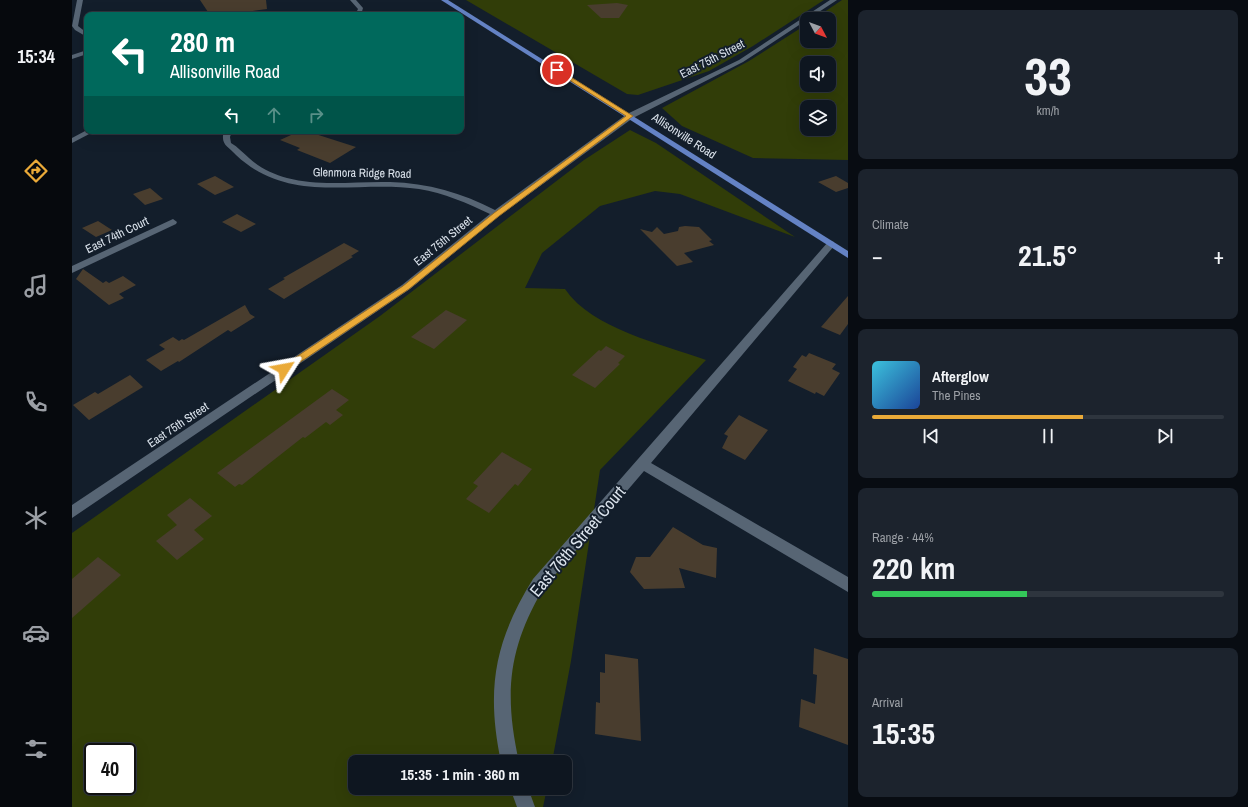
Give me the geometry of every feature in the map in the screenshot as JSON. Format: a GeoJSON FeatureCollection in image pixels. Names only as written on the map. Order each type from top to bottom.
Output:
{"type":"FeatureCollection","features":[{"type":"Feature","properties":{"kind":"main road","name":"Allisonville Road"},"geometry":{"type":"LineString","coordinates":[[444,0],[463,12]]}},
{"type":"Feature","properties":{"kind":"main road","name":"Allisonville Road"},"geometry":{"type":"LineString","coordinates":[[464,12],[848,255]]}},
{"type":"Feature","properties":{"kind":"street"},"geometry":{"type":"LineString","coordinates":[[80,0],[75,26],[84,33]]}},
{"type":"Feature","properties":{"kind":"street"},"geometry":{"type":"LineString","coordinates":[[353,0],[361,9],[360,12]]}},
{"type":"Feature","properties":{"kind":"street","name":"East 75th Street"},"geometry":{"type":"LineString","coordinates":[[72,512],[388,300],[496,214],[630,116],[741,61],[834,0]]}},
{"type":"Feature","properties":{"kind":"street"},"geometry":{"type":"LineString","coordinates":[[72,57],[84,53]]}},
{"type":"Feature","properties":{"kind":"street"},"geometry":{"type":"LineString","coordinates":[[72,141],[85,134]]}},
{"type":"Feature","properties":{"kind":"street","name":"Glenmora Ridge Road"},"geometry":{"type":"LineString","coordinates":[[227,134],[227,144],[236,148],[250,163],[274,176],[302,184],[325,186],[401,185],[433,189],[463,197],[496,214]]}},
{"type":"Feature","properties":{"kind":"street","name":"East 74th Court"},"geometry":{"type":"LineString","coordinates":[[72,270],[173,222]]}},
{"type":"Feature","properties":{"kind":"street","name":"East 76th Street Court"},"geometry":{"type":"LineString","coordinates":[[509,755],[502,712],[504,660],[511,636],[526,603],[538,584],[831,244]]}},
{"type":"Feature","properties":{"kind":"street"},"geometry":{"type":"LineString","coordinates":[[642,464],[848,585]]}},
{"type":"Feature","properties":{"kind":"street"},"geometry":{"type":"LineString","coordinates":[[522,795],[526,807]]}},
{"type":"Feature","properties":{"kind":"green space"},"geometry":{"type":"Polygon","coordinates":[[[466,0],[824,0],[805,12],[800,12],[800,16],[753,46],[709,71],[638,95],[627,94],[466,0]]]}},
{"type":"Feature","properties":{"kind":"green space"},"geometry":{"type":"Polygon","coordinates":[[[842,0],[848,0],[848,160],[753,158],[682,126],[662,108],[749,61],[800,28],[800,48],[836,48],[836,12],[824,12],[842,0]]]}},
{"type":"Feature","properties":{"kind":"green space"},"geometry":{"type":"Polygon","coordinates":[[[630,130],[656,143],[795,237],[680,194],[655,191],[600,206],[542,253],[525,288],[565,289],[577,303],[592,315],[610,325],[629,334],[706,360],[600,470],[571,661],[553,755],[348,755],[348,795],[546,795],[543,807],[72,807],[72,533],[380,316],[584,160],[630,130]]]}},
{"type":"Feature","properties":{"kind":"building"},"geometry":{"type":"Polygon","coordinates":[[[200,0],[266,0],[267,9],[246,12],[208,12],[200,0]]]}},
{"type":"Feature","properties":{"kind":"building"},"geometry":{"type":"Polygon","coordinates":[[[617,3],[628,5],[619,18],[601,18],[587,5],[617,3]]]}},
{"type":"Feature","properties":{"kind":"building"},"geometry":{"type":"Polygon","coordinates":[[[293,134],[315,134],[356,147],[330,163],[297,150],[300,148],[280,140],[293,134]]]}},
{"type":"Feature","properties":{"kind":"building"},"geometry":{"type":"Polygon","coordinates":[[[215,176],[234,187],[215,195],[197,184],[215,176]]]}},
{"type":"Feature","properties":{"kind":"building"},"geometry":{"type":"Polygon","coordinates":[[[836,176],[848,183],[848,188],[836,192],[818,182],[836,176]]]}},
{"type":"Feature","properties":{"kind":"building"},"geometry":{"type":"Polygon","coordinates":[[[150,188],[163,199],[145,205],[133,194],[150,188]]]}},
{"type":"Feature","properties":{"kind":"building"},"geometry":{"type":"Polygon","coordinates":[[[237,214],[256,224],[241,232],[222,222],[237,214]]]}},
{"type":"Feature","properties":{"kind":"building"},"geometry":{"type":"Polygon","coordinates":[[[98,221],[112,230],[96,237],[82,228],[98,221]]]}},
{"type":"Feature","properties":{"kind":"building"},"geometry":{"type":"Polygon","coordinates":[[[657,227],[664,234],[678,231],[679,227],[699,227],[712,240],[709,241],[714,245],[684,253],[693,262],[677,266],[640,229],[652,232],[657,227]]]}},
{"type":"Feature","properties":{"kind":"building"},"geometry":{"type":"Polygon","coordinates":[[[344,243],[359,251],[351,256],[353,257],[284,299],[268,289],[285,279],[283,278],[344,243]]]}},
{"type":"Feature","properties":{"kind":"building"},"geometry":{"type":"Polygon","coordinates":[[[83,269],[103,283],[106,281],[109,283],[123,276],[136,285],[119,294],[124,298],[109,305],[76,279],[83,269]]]}},
{"type":"Feature","properties":{"kind":"building"},"geometry":{"type":"Polygon","coordinates":[[[848,296],[848,324],[840,335],[821,327],[848,296]]]}},
{"type":"Feature","properties":{"kind":"building"},"geometry":{"type":"Polygon","coordinates":[[[245,305],[250,314],[255,317],[231,332],[228,330],[179,362],[178,361],[161,371],[146,360],[165,349],[159,345],[173,337],[179,341],[182,339],[184,340],[245,305]]]}},
{"type":"Feature","properties":{"kind":"building"},"geometry":{"type":"Polygon","coordinates":[[[446,310],[467,320],[434,349],[411,337],[446,310]]]}},
{"type":"Feature","properties":{"kind":"building"},"geometry":{"type":"Polygon","coordinates":[[[606,346],[625,356],[618,363],[620,364],[595,388],[572,375],[599,350],[601,351],[606,346]]]}},
{"type":"Feature","properties":{"kind":"building"},"geometry":{"type":"Polygon","coordinates":[[[809,353],[836,364],[832,369],[840,373],[824,396],[816,392],[815,394],[788,381],[797,369],[793,367],[802,355],[806,357],[809,353]]]}},
{"type":"Feature","properties":{"kind":"building"},"geometry":{"type":"Polygon","coordinates":[[[130,375],[143,387],[89,420],[73,405],[95,392],[98,394],[130,375]]]}},
{"type":"Feature","properties":{"kind":"building"},"geometry":{"type":"Polygon","coordinates":[[[332,389],[349,400],[336,410],[343,415],[330,425],[326,422],[305,438],[303,437],[242,485],[239,484],[235,487],[217,473],[332,389]]]}},
{"type":"Feature","properties":{"kind":"building"},"geometry":{"type":"Polygon","coordinates":[[[739,415],[768,430],[745,460],[722,448],[728,436],[724,434],[739,415]]]}},
{"type":"Feature","properties":{"kind":"building"},"geometry":{"type":"Polygon","coordinates":[[[502,452],[532,469],[518,486],[515,484],[489,513],[466,499],[478,486],[473,483],[502,452]]]}},
{"type":"Feature","properties":{"kind":"building"},"geometry":{"type":"Polygon","coordinates":[[[190,498],[212,516],[194,530],[204,539],[177,560],[156,541],[177,525],[167,515],[190,498]]]}},
{"type":"Feature","properties":{"kind":"building"},"geometry":{"type":"Polygon","coordinates":[[[673,527],[703,545],[717,548],[716,578],[679,568],[685,588],[644,589],[630,572],[636,557],[650,557],[673,527]]]}},
{"type":"Feature","properties":{"kind":"building"},"geometry":{"type":"Polygon","coordinates":[[[98,557],[121,575],[72,618],[72,579],[98,557]]]}},
{"type":"Feature","properties":{"kind":"building"},"geometry":{"type":"Polygon","coordinates":[[[814,648],[848,659],[848,745],[799,727],[801,699],[815,704],[817,675],[813,674],[814,648]]]}},
{"type":"Feature","properties":{"kind":"building"},"geometry":{"type":"Polygon","coordinates":[[[605,654],[638,659],[641,741],[595,734],[596,702],[600,703],[600,672],[605,673],[605,654]]]}},
{"type":"Feature","properties":{"kind":"route"},"geometry":{"type":"LineString","coordinates":[[284,369],[397,294],[496,214],[630,116],[557,70]]}}]}
